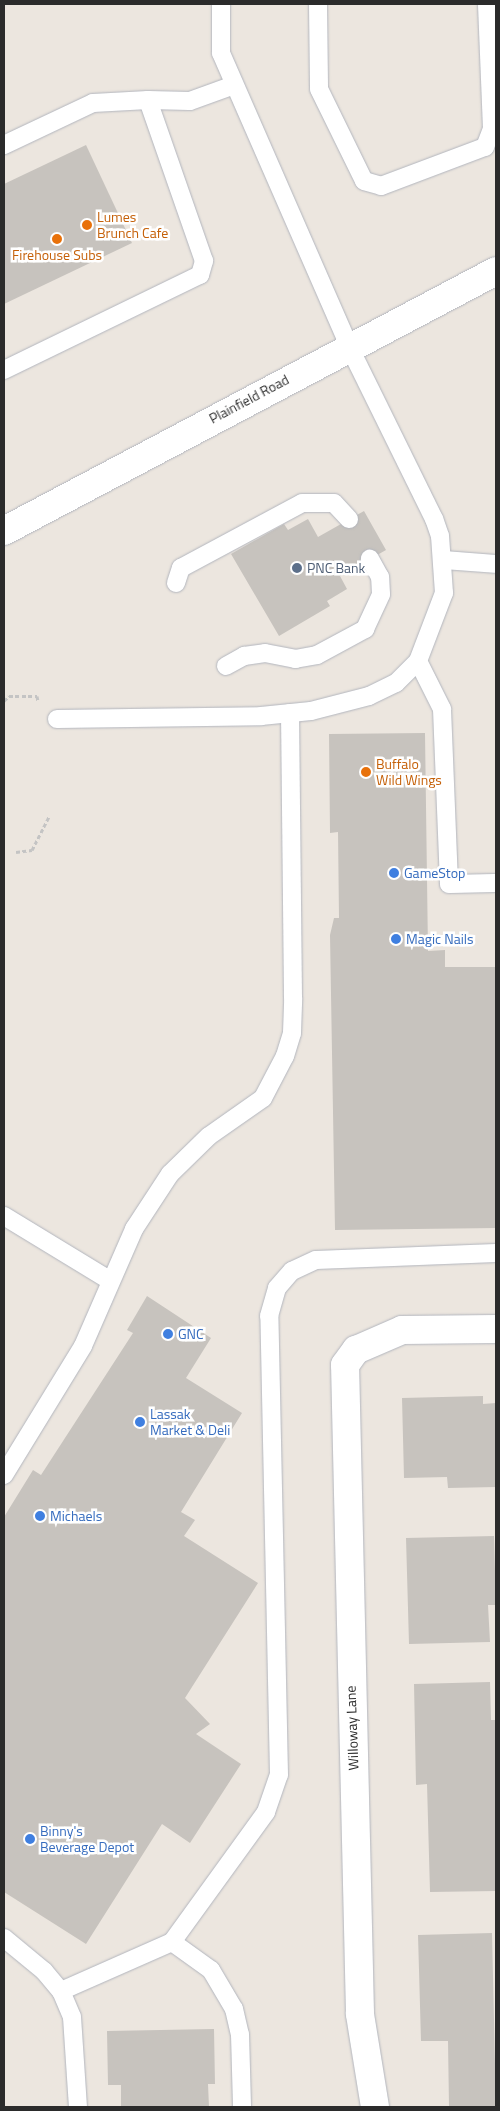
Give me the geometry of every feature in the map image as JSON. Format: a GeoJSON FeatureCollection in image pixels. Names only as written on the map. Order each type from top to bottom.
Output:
{"type":"FeatureCollection","features":[{"type":"Feature","properties":{"kind":"street","name":"Plainfield Road"},"geometry":{"type":"LineString","coordinates":[[4,531],[349,346],[496,271]]}},
{"type":"Feature","properties":{"kind":"street","name":"Willoway Lane"},"geometry":{"type":"LineString","coordinates":[[375,2107],[360,2014],[343,1410],[345,1365],[356,1350],[402,1330],[496,1329]]}},
{"type":"Feature","properties":{"kind":"lane"},"geometry":{"type":"LineString","coordinates":[[57,719],[290,713],[370,696],[396,683],[418,662],[444,593],[440,536],[410,463],[349,346],[221,53],[221,4]]}},
{"type":"Feature","properties":{"kind":"lane"},"geometry":{"type":"LineString","coordinates":[[318,4],[319,89],[364,181],[381,186],[485,147],[492,129],[487,4]]}},
{"type":"Feature","properties":{"kind":"lane"},"geometry":{"type":"LineString","coordinates":[[4,145],[93,103],[148,100],[190,101],[234,85]]}},
{"type":"Feature","properties":{"kind":"lane"},"geometry":{"type":"LineString","coordinates":[[4,370],[200,276],[204,261],[148,100]]}},
{"type":"Feature","properties":{"kind":"lane"},"geometry":{"type":"LineString","coordinates":[[176,583],[181,568],[302,503],[334,503],[349,519]]}},
{"type":"Feature","properties":{"kind":"lane"},"geometry":{"type":"LineString","coordinates":[[226,666],[244,656],[265,653],[295,658],[317,655],[366,629],[381,594],[380,577],[370,559]]}},
{"type":"Feature","properties":{"kind":"lane"},"geometry":{"type":"LineString","coordinates":[[443,560],[496,564]]}},
{"type":"Feature","properties":{"kind":"lane"},"geometry":{"type":"LineString","coordinates":[[418,662],[442,709],[449,884],[496,883]]}},
{"type":"Feature","properties":{"kind":"lane"},"geometry":{"type":"LineString","coordinates":[[4,1475],[83,1346],[134,1229],[170,1174],[209,1136],[264,1098],[285,1056],[292,1007],[290,713]]}},
{"type":"Feature","properties":{"kind":"lane"},"geometry":{"type":"LineString","coordinates":[[4,1216],[111,1281]]}},
{"type":"Feature","properties":{"kind":"lane"},"geometry":{"type":"LineString","coordinates":[[61,1991],[172,1942],[266,1812],[279,1775],[269,1316],[277,1288],[292,1271],[316,1260],[496,1253]]}},
{"type":"Feature","properties":{"kind":"lane"},"geometry":{"type":"LineString","coordinates":[[4,1938],[61,1991],[76,2038],[78,2107]]}},
{"type":"Feature","properties":{"kind":"lane"},"geometry":{"type":"LineString","coordinates":[[172,1942],[211,1970],[234,2009],[240,2034],[242,2107]]}},
{"type":"Feature","properties":{"kind":"path"},"geometry":{"type":"LineString","coordinates":[[4,700],[9,696],[37,696],[38,701]]}},
{"type":"Feature","properties":{"kind":"path"},"geometry":{"type":"LineString","coordinates":[[16,852],[32,850],[49,816]]}},
{"type":"Feature","properties":{"kind":"building"},"geometry":{"type":"Polygon","coordinates":[[[86,145],[132,243],[4,304],[4,184],[86,145]]]}},
{"type":"Feature","properties":{"kind":"building","name":"PNC Bank"},"geometry":{"type":"Polygon","coordinates":[[[364,511],[386,550],[340,576],[347,589],[327,601],[330,606],[279,636],[231,554],[284,524],[288,530],[308,519],[318,537],[364,511]]]}},
{"type":"Feature","properties":{"kind":"building"},"geometry":{"type":"Polygon","coordinates":[[[425,733],[428,951],[445,950],[445,967],[496,967],[496,1228],[335,1230],[330,935],[334,918],[339,918],[338,832],[330,833],[329,734],[425,733]]]}},
{"type":"Feature","properties":{"kind":"building"},"geometry":{"type":"Polygon","coordinates":[[[147,1296],[211,1338],[186,1378],[242,1413],[181,1512],[195,1520],[184,1536],[258,1583],[185,1698],[210,1724],[196,1734],[241,1764],[190,1843],[162,1824],[86,1944],[4,1892],[4,1517],[33,1470],[41,1475],[133,1333],[127,1330],[147,1296]]]}},
{"type":"Feature","properties":{"kind":"building"},"geometry":{"type":"Polygon","coordinates":[[[483,1396],[483,1404],[496,1403],[496,1487],[448,1488],[447,1477],[404,1478],[402,1398],[483,1396]]]}},
{"type":"Feature","properties":{"kind":"building"},"geometry":{"type":"Polygon","coordinates":[[[494,1536],[496,1605],[488,1605],[490,1642],[409,1644],[406,1538],[494,1536]]]}},
{"type":"Feature","properties":{"kind":"building"},"geometry":{"type":"Polygon","coordinates":[[[490,1682],[491,1720],[496,1720],[496,1891],[430,1892],[427,1784],[416,1785],[414,1684],[490,1682]]]}},
{"type":"Feature","properties":{"kind":"building"},"geometry":{"type":"Polygon","coordinates":[[[492,1933],[496,2107],[449,2107],[448,2041],[421,2041],[418,1935],[492,1933]]]}},
{"type":"Feature","properties":{"kind":"building"},"geometry":{"type":"Polygon","coordinates":[[[214,2029],[215,2084],[208,2084],[209,2107],[121,2107],[121,2085],[108,2085],[107,2031],[214,2029]]]}},
{"type":"Feature","properties":{"kind":"place","name":"Lumes Brunch Cafe"},"geometry":{"type":"Point","coordinates":[87,225]}},
{"type":"Feature","properties":{"kind":"place","name":"Firehouse Subs"},"geometry":{"type":"Point","coordinates":[57,239]}},
{"type":"Feature","properties":{"kind":"place","name":"PNC Bank"},"geometry":{"type":"Point","coordinates":[297,568]}},
{"type":"Feature","properties":{"kind":"place","name":"Buffalo Wild Wings"},"geometry":{"type":"Point","coordinates":[366,772]}},
{"type":"Feature","properties":{"kind":"place","name":"GameStop"},"geometry":{"type":"Point","coordinates":[394,873]}},
{"type":"Feature","properties":{"kind":"place","name":"Magic Nails"},"geometry":{"type":"Point","coordinates":[396,939]}},
{"type":"Feature","properties":{"kind":"place","name":"GNC"},"geometry":{"type":"Point","coordinates":[168,1334]}},
{"type":"Feature","properties":{"kind":"place","name":"Lassak Market & Deli"},"geometry":{"type":"Point","coordinates":[140,1422]}},
{"type":"Feature","properties":{"kind":"place","name":"Michaels"},"geometry":{"type":"Point","coordinates":[40,1516]}},
{"type":"Feature","properties":{"kind":"place","name":"Binny's Beverage Depot"},"geometry":{"type":"Point","coordinates":[30,1839]}}]}
